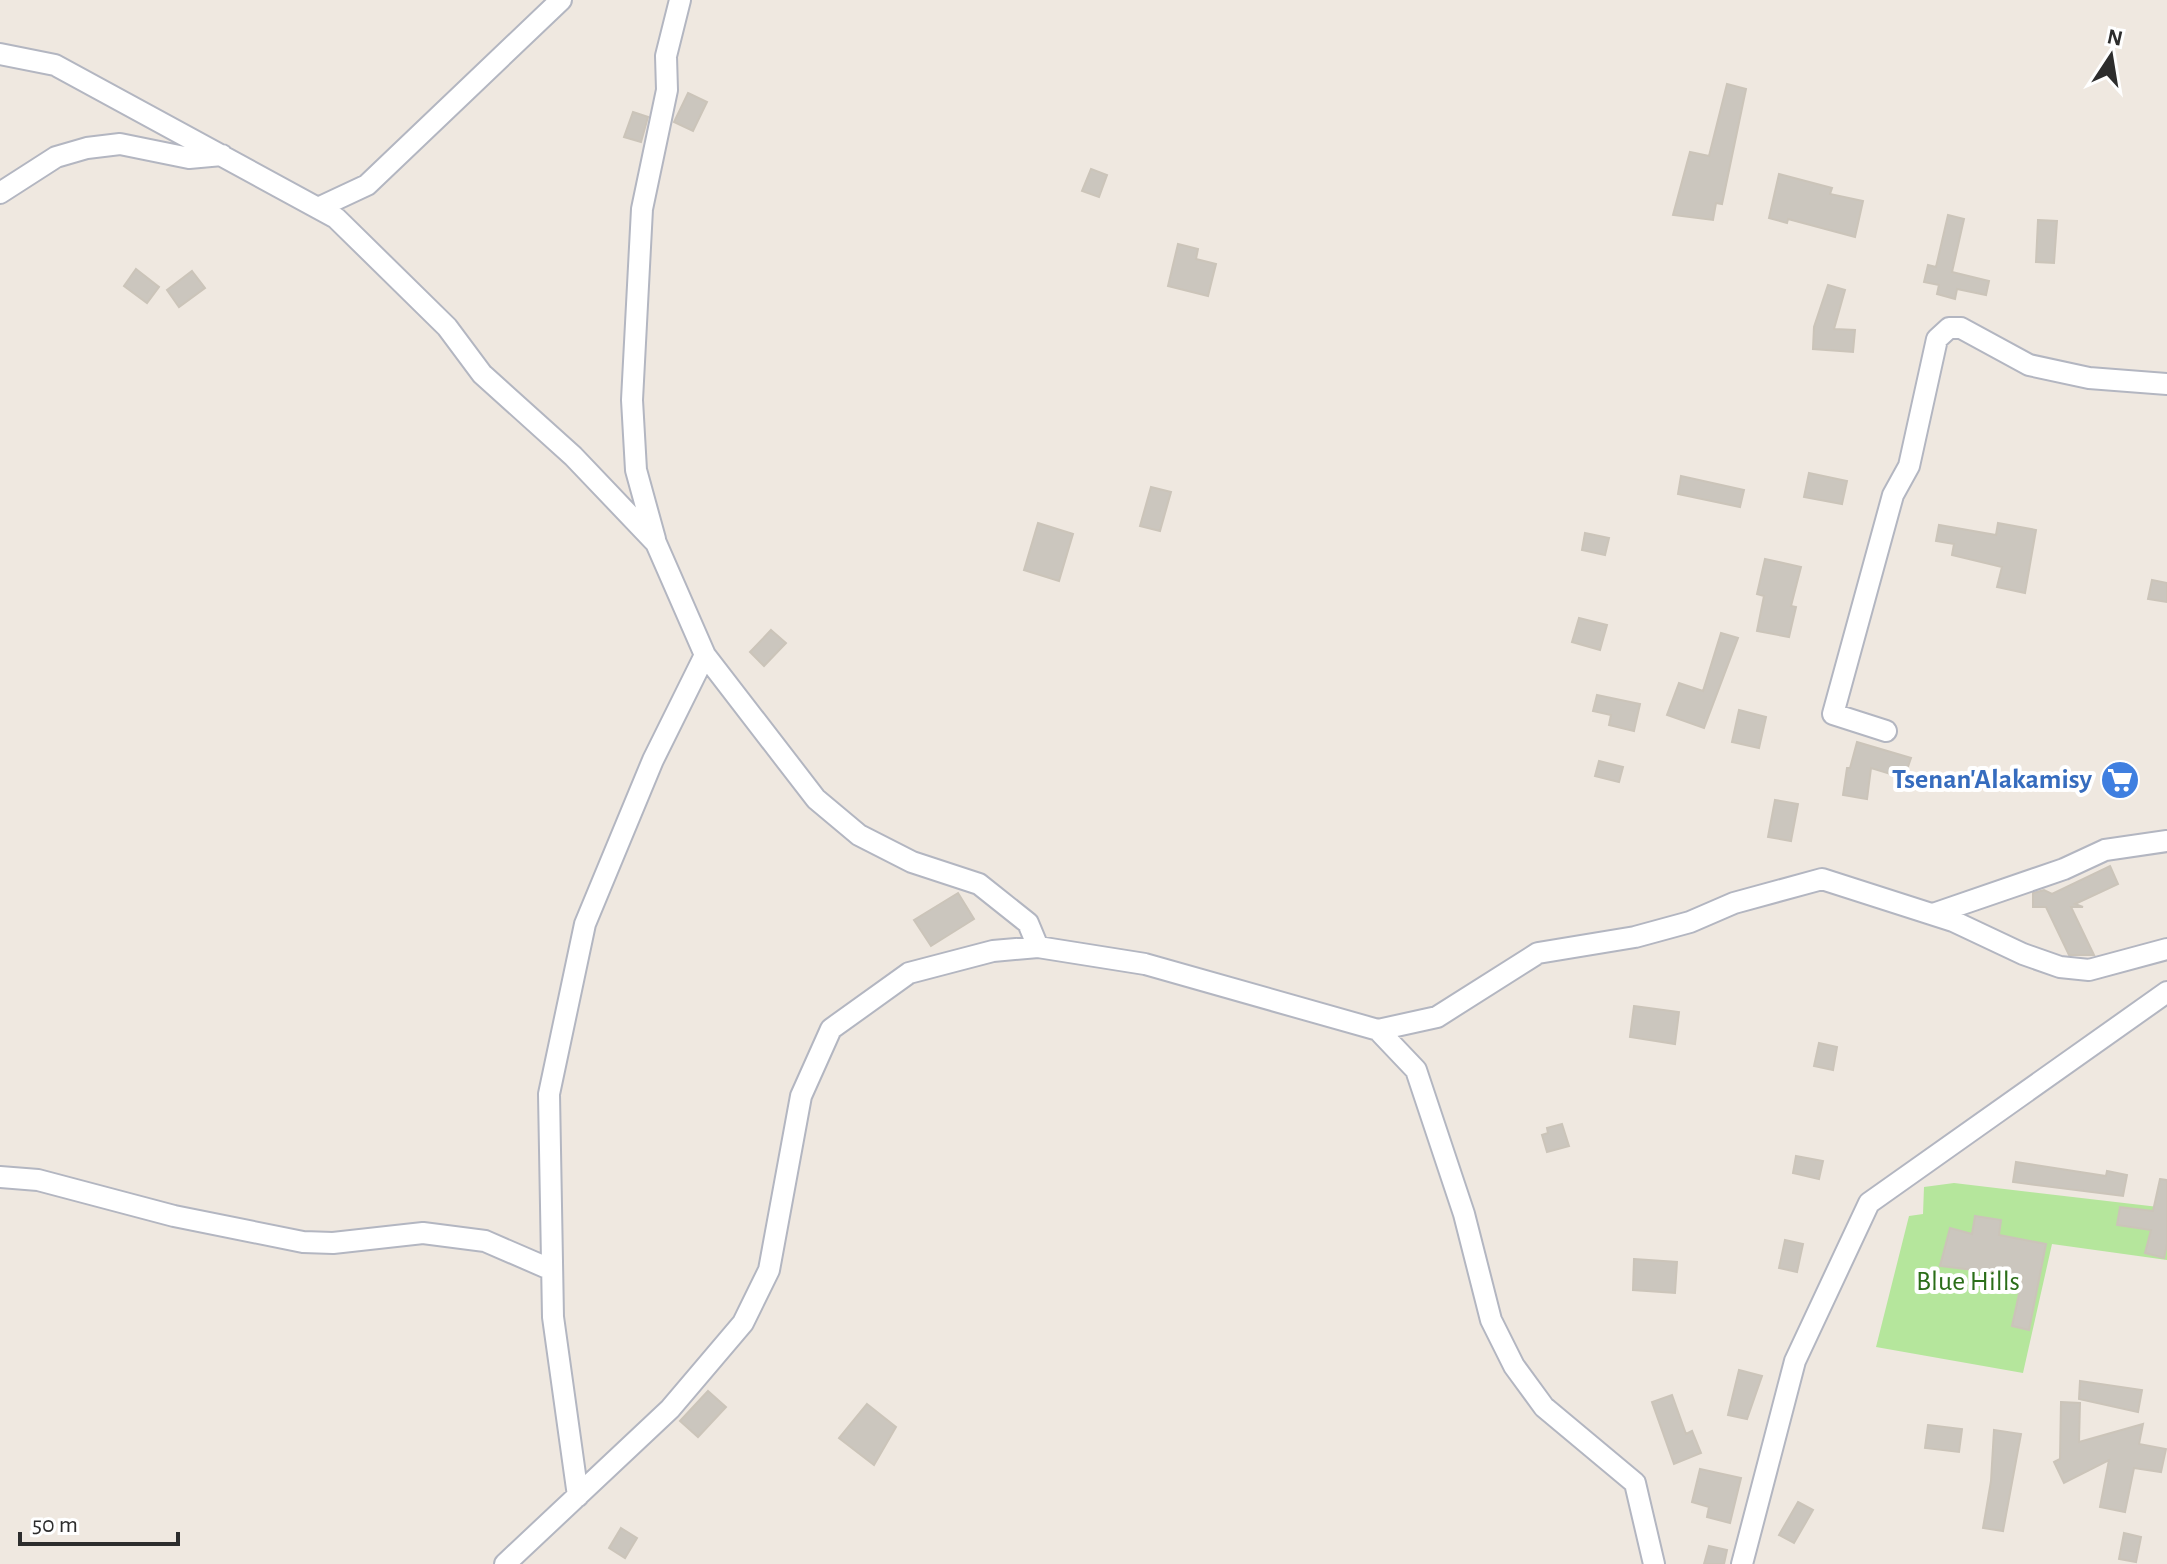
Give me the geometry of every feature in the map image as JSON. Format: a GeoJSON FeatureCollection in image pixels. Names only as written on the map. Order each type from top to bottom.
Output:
{"type":"FeatureCollection","features":[{"type":"Feature","properties":{"kind":"street"},"geometry":{"type":"LineString","coordinates":[[320,207],[367,185],[561,0]]}},
{"type":"Feature","properties":{"kind":"street"},"geometry":{"type":"LineString","coordinates":[[680,0],[666,56],[667,90],[642,209],[633,385],[636,470],[656,543],[705,655],[816,799],[872,842],[912,862],[979,884],[1028,923],[1038,947]]}},
{"type":"Feature","properties":{"kind":"street"},"geometry":{"type":"LineString","coordinates":[[0,54],[55,65],[320,207],[411,290],[447,327],[482,374],[573,456],[656,543]]}},
{"type":"Feature","properties":{"kind":"street"},"geometry":{"type":"LineString","coordinates":[[0,193],[56,157],[87,148],[120,144],[189,158],[222,155]]}},
{"type":"Feature","properties":{"kind":"street"},"geometry":{"type":"LineString","coordinates":[[1886,731],[1833,714],[1893,495],[1909,466],[1937,339],[1949,328],[1961,328],[2029,365],[2089,378],[2167,384]]}},
{"type":"Feature","properties":{"kind":"street"},"geometry":{"type":"LineString","coordinates":[[578,1496],[553,1317],[549,1094],[585,924],[653,760],[705,655]]}},
{"type":"Feature","properties":{"kind":"street"},"geometry":{"type":"LineString","coordinates":[[1933,914],[2064,869],[2105,850],[2167,841]]}},
{"type":"Feature","properties":{"kind":"street"},"geometry":{"type":"LineString","coordinates":[[505,1564],[670,1409],[743,1323],[769,1270],[801,1096],[831,1029],[909,973],[993,951],[1038,947],[1145,964],[1378,1030],[1437,1017],[1538,953],[1635,937],[1690,922],[1734,903],[1822,879],[1933,914],[2060,967],[2089,970],[2167,949]]}},
{"type":"Feature","properties":{"kind":"street"},"geometry":{"type":"LineString","coordinates":[[1742,1564],[1795,1361],[1869,1203],[2167,992]]}},
{"type":"Feature","properties":{"kind":"street"},"geometry":{"type":"LineString","coordinates":[[1378,1030],[1416,1070],[1464,1214],[1491,1320],[1514,1366],[1544,1407],[1635,1483],[1654,1564]]}},
{"type":"Feature","properties":{"kind":"street"},"geometry":{"type":"LineString","coordinates":[[0,1177],[38,1180],[174,1216],[303,1242],[333,1243],[387,1234],[423,1233],[485,1241],[552,1270]]}},
{"type":"Feature","properties":{"kind":"green space","name":"Blue Hills"},"geometry":{"type":"Polygon","coordinates":[[[1954,1183],[2167,1208],[2167,1260],[2052,1244],[2023,1373],[1876,1347],[1909,1216],[1923,1214],[1924,1187],[1954,1183]]]}},
{"type":"Feature","properties":{"kind":"building"},"geometry":{"type":"Polygon","coordinates":[[[1727,84],[1746,89],[1722,204],[1716,203],[1713,220],[1673,215],[1690,152],[1709,156],[1727,84]]]}},
{"type":"Feature","properties":{"kind":"building"},"geometry":{"type":"Polygon","coordinates":[[[688,93],[707,102],[693,131],[674,122],[688,93]]]}},
{"type":"Feature","properties":{"kind":"building"},"geometry":{"type":"Polygon","coordinates":[[[633,112],[648,117],[641,142],[624,137],[633,112]]]}},
{"type":"Feature","properties":{"kind":"building"},"geometry":{"type":"Polygon","coordinates":[[[1091,169],[1107,175],[1099,197],[1082,191],[1091,169]]]}},
{"type":"Feature","properties":{"kind":"building"},"geometry":{"type":"Polygon","coordinates":[[[1779,174],[1832,188],[1830,194],[1863,201],[1855,237],[1788,219],[1787,223],[1769,218],[1779,174]]]}},
{"type":"Feature","properties":{"kind":"building"},"geometry":{"type":"Polygon","coordinates":[[[1948,215],[1964,219],[1952,272],[1989,281],[1986,295],[1957,289],[1955,299],[1937,294],[1939,285],[1924,282],[1928,265],[1936,267],[1948,215]]]}},
{"type":"Feature","properties":{"kind":"building"},"geometry":{"type":"Polygon","coordinates":[[[2038,220],[2057,221],[2054,263],[2036,262],[2038,220]]]}},
{"type":"Feature","properties":{"kind":"building"},"geometry":{"type":"Polygon","coordinates":[[[1178,244],[1198,249],[1196,259],[1216,264],[1208,296],[1168,286],[1178,244]]]}},
{"type":"Feature","properties":{"kind":"building"},"geometry":{"type":"Polygon","coordinates":[[[136,269],[159,287],[147,303],[124,286],[136,269]]]}},
{"type":"Feature","properties":{"kind":"building"},"geometry":{"type":"Polygon","coordinates":[[[192,271],[205,288],[179,307],[167,290],[192,271]]]}},
{"type":"Feature","properties":{"kind":"building"},"geometry":{"type":"Polygon","coordinates":[[[1828,285],[1845,290],[1834,329],[1855,330],[1853,352],[1813,349],[1814,327],[1828,285]]]}},
{"type":"Feature","properties":{"kind":"building"},"geometry":{"type":"Polygon","coordinates":[[[1809,473],[1847,481],[1842,504],[1804,497],[1809,473]]]}},
{"type":"Feature","properties":{"kind":"building"},"geometry":{"type":"Polygon","coordinates":[[[1681,476],[1744,490],[1740,507],[1678,494],[1681,476]]]}},
{"type":"Feature","properties":{"kind":"building"},"geometry":{"type":"Polygon","coordinates":[[[1151,487],[1171,492],[1160,531],[1140,526],[1151,487]]]}},
{"type":"Feature","properties":{"kind":"building"},"geometry":{"type":"Polygon","coordinates":[[[1038,523],[1073,534],[1059,581],[1024,570],[1038,523]]]}},
{"type":"Feature","properties":{"kind":"building"},"geometry":{"type":"Polygon","coordinates":[[[1998,523],[2036,530],[2025,593],[1997,587],[2002,567],[1952,555],[1954,544],[1936,541],[1939,525],[1996,535],[1998,523]]]}},
{"type":"Feature","properties":{"kind":"building"},"geometry":{"type":"Polygon","coordinates":[[[1585,533],[1609,538],[1605,555],[1582,550],[1585,533]]]}},
{"type":"Feature","properties":{"kind":"building"},"geometry":{"type":"Polygon","coordinates":[[[1765,559],[1801,567],[1791,606],[1796,607],[1789,637],[1757,631],[1764,596],[1757,594],[1765,559]]]}},
{"type":"Feature","properties":{"kind":"building"},"geometry":{"type":"Polygon","coordinates":[[[2152,580],[2167,583],[2167,602],[2148,599],[2152,580]]]}},
{"type":"Feature","properties":{"kind":"building"},"geometry":{"type":"Polygon","coordinates":[[[1579,618],[1607,625],[1600,650],[1572,642],[1579,618]]]}},
{"type":"Feature","properties":{"kind":"building"},"geometry":{"type":"Polygon","coordinates":[[[771,630],[786,643],[764,666],[750,652],[771,630]]]}},
{"type":"Feature","properties":{"kind":"building"},"geometry":{"type":"Polygon","coordinates":[[[1721,633],[1738,638],[1704,728],[1667,715],[1679,683],[1703,691],[1721,633]]]}},
{"type":"Feature","properties":{"kind":"building"},"geometry":{"type":"Polygon","coordinates":[[[1597,695],[1640,704],[1634,731],[1609,725],[1611,715],[1593,711],[1597,695]]]}},
{"type":"Feature","properties":{"kind":"building"},"geometry":{"type":"Polygon","coordinates":[[[1739,710],[1766,717],[1759,748],[1732,742],[1739,710]]]}},
{"type":"Feature","properties":{"kind":"building"},"geometry":{"type":"Polygon","coordinates":[[[1857,742],[1911,758],[1904,778],[1871,768],[1867,799],[1843,795],[1847,768],[1850,768],[1857,742]]]}},
{"type":"Feature","properties":{"kind":"building"},"geometry":{"type":"Polygon","coordinates":[[[1599,761],[1623,767],[1619,782],[1595,776],[1599,761]]]}},
{"type":"Feature","properties":{"kind":"building"},"geometry":{"type":"Polygon","coordinates":[[[1775,800],[1798,804],[1791,841],[1768,837],[1775,800]]]}},
{"type":"Feature","properties":{"kind":"building"},"geometry":{"type":"Polygon","coordinates":[[[2110,866],[2118,884],[2075,904],[2083,907],[2071,907],[2094,955],[2069,955],[2046,907],[2033,907],[2033,893],[2044,890],[2052,894],[2110,866]]]}},
{"type":"Feature","properties":{"kind":"building"},"geometry":{"type":"Polygon","coordinates":[[[958,893],[974,919],[931,946],[914,920],[958,893]]]}},
{"type":"Feature","properties":{"kind":"building"},"geometry":{"type":"Polygon","coordinates":[[[1634,1006],[1679,1012],[1675,1044],[1630,1037],[1634,1006]]]}},
{"type":"Feature","properties":{"kind":"building"},"geometry":{"type":"Polygon","coordinates":[[[1819,1043],[1837,1047],[1833,1070],[1814,1066],[1819,1043]]]}},
{"type":"Feature","properties":{"kind":"building"},"geometry":{"type":"Polygon","coordinates":[[[1562,1124],[1569,1146],[1547,1152],[1542,1135],[1548,1133],[1547,1128],[1562,1124]]]}},
{"type":"Feature","properties":{"kind":"building"},"geometry":{"type":"Polygon","coordinates":[[[1796,1156],[1823,1161],[1819,1179],[1793,1173],[1796,1156]]]}},
{"type":"Feature","properties":{"kind":"building"},"geometry":{"type":"Polygon","coordinates":[[[2016,1162],[2106,1176],[2107,1171],[2127,1175],[2123,1196],[2013,1182],[2016,1162]]]}},
{"type":"Feature","properties":{"kind":"building"},"geometry":{"type":"Polygon","coordinates":[[[2160,1179],[2167,1180],[2167,1244],[2164,1258],[2145,1253],[2151,1230],[2117,1225],[2120,1207],[2153,1211],[2160,1179]]]}},
{"type":"Feature","properties":{"kind":"building"},"geometry":{"type":"Polygon","coordinates":[[[1975,1216],[2001,1220],[1999,1235],[2046,1244],[2029,1330],[2012,1326],[2023,1276],[1940,1266],[1950,1228],[1972,1234],[1975,1216]]]}},
{"type":"Feature","properties":{"kind":"building"},"geometry":{"type":"Polygon","coordinates":[[[1785,1240],[1803,1244],[1797,1272],[1779,1268],[1785,1240]]]}},
{"type":"Feature","properties":{"kind":"building"},"geometry":{"type":"Polygon","coordinates":[[[1634,1259],[1677,1262],[1675,1293],[1633,1290],[1634,1259]]]}},
{"type":"Feature","properties":{"kind":"building"},"geometry":{"type":"Polygon","coordinates":[[[1739,1370],[1762,1376],[1747,1419],[1728,1415],[1739,1370]]]}},
{"type":"Feature","properties":{"kind":"building"},"geometry":{"type":"Polygon","coordinates":[[[2080,1381],[2142,1390],[2138,1412],[2079,1399],[2080,1381]]]}},
{"type":"Feature","properties":{"kind":"building"},"geometry":{"type":"Polygon","coordinates":[[[708,1391],[726,1407],[698,1437],[680,1421],[708,1391]]]}},
{"type":"Feature","properties":{"kind":"building"},"geometry":{"type":"Polygon","coordinates":[[[1672,1395],[1686,1434],[1692,1431],[1701,1453],[1674,1464],[1652,1402],[1672,1395]]]}},
{"type":"Feature","properties":{"kind":"building"},"geometry":{"type":"Polygon","coordinates":[[[2061,1402],[2080,1403],[2079,1442],[2143,1424],[2139,1444],[2166,1449],[2161,1472],[2134,1468],[2125,1512],[2100,1507],[2109,1460],[2064,1483],[2054,1462],[2060,1459],[2061,1402]]]}},
{"type":"Feature","properties":{"kind":"building"},"geometry":{"type":"Polygon","coordinates":[[[867,1404],[896,1427],[874,1465],[839,1438],[867,1404]]]}},
{"type":"Feature","properties":{"kind":"building"},"geometry":{"type":"Polygon","coordinates":[[[1928,1425],[1962,1429],[1959,1452],[1925,1448],[1928,1425]]]}},
{"type":"Feature","properties":{"kind":"building"},"geometry":{"type":"Polygon","coordinates":[[[1994,1430],[2021,1434],[2003,1531],[1983,1528],[1991,1481],[1994,1430]]]}},
{"type":"Feature","properties":{"kind":"building"},"geometry":{"type":"Polygon","coordinates":[[[1700,1469],[1741,1478],[1730,1523],[1707,1517],[1709,1507],[1692,1502],[1700,1469]]]}},
{"type":"Feature","properties":{"kind":"building"},"geometry":{"type":"Polygon","coordinates":[[[1798,1502],[1813,1510],[1794,1543],[1779,1535],[1798,1502]]]}},
{"type":"Feature","properties":{"kind":"building"},"geometry":{"type":"Polygon","coordinates":[[[621,1528],[637,1538],[625,1558],[609,1548],[621,1528]]]}},
{"type":"Feature","properties":{"kind":"building"},"geometry":{"type":"Polygon","coordinates":[[[2124,1533],[2141,1537],[2136,1562],[2119,1559],[2124,1533]]]}},
{"type":"Feature","properties":{"kind":"building"},"geometry":{"type":"Polygon","coordinates":[[[1709,1546],[1727,1550],[1724,1564],[1704,1564],[1709,1546]]]}},
{"type":"Feature","properties":{"kind":"place","name":"Tsenan'Alakamisy"},"geometry":{"type":"Point","coordinates":[2120,780]}}]}
